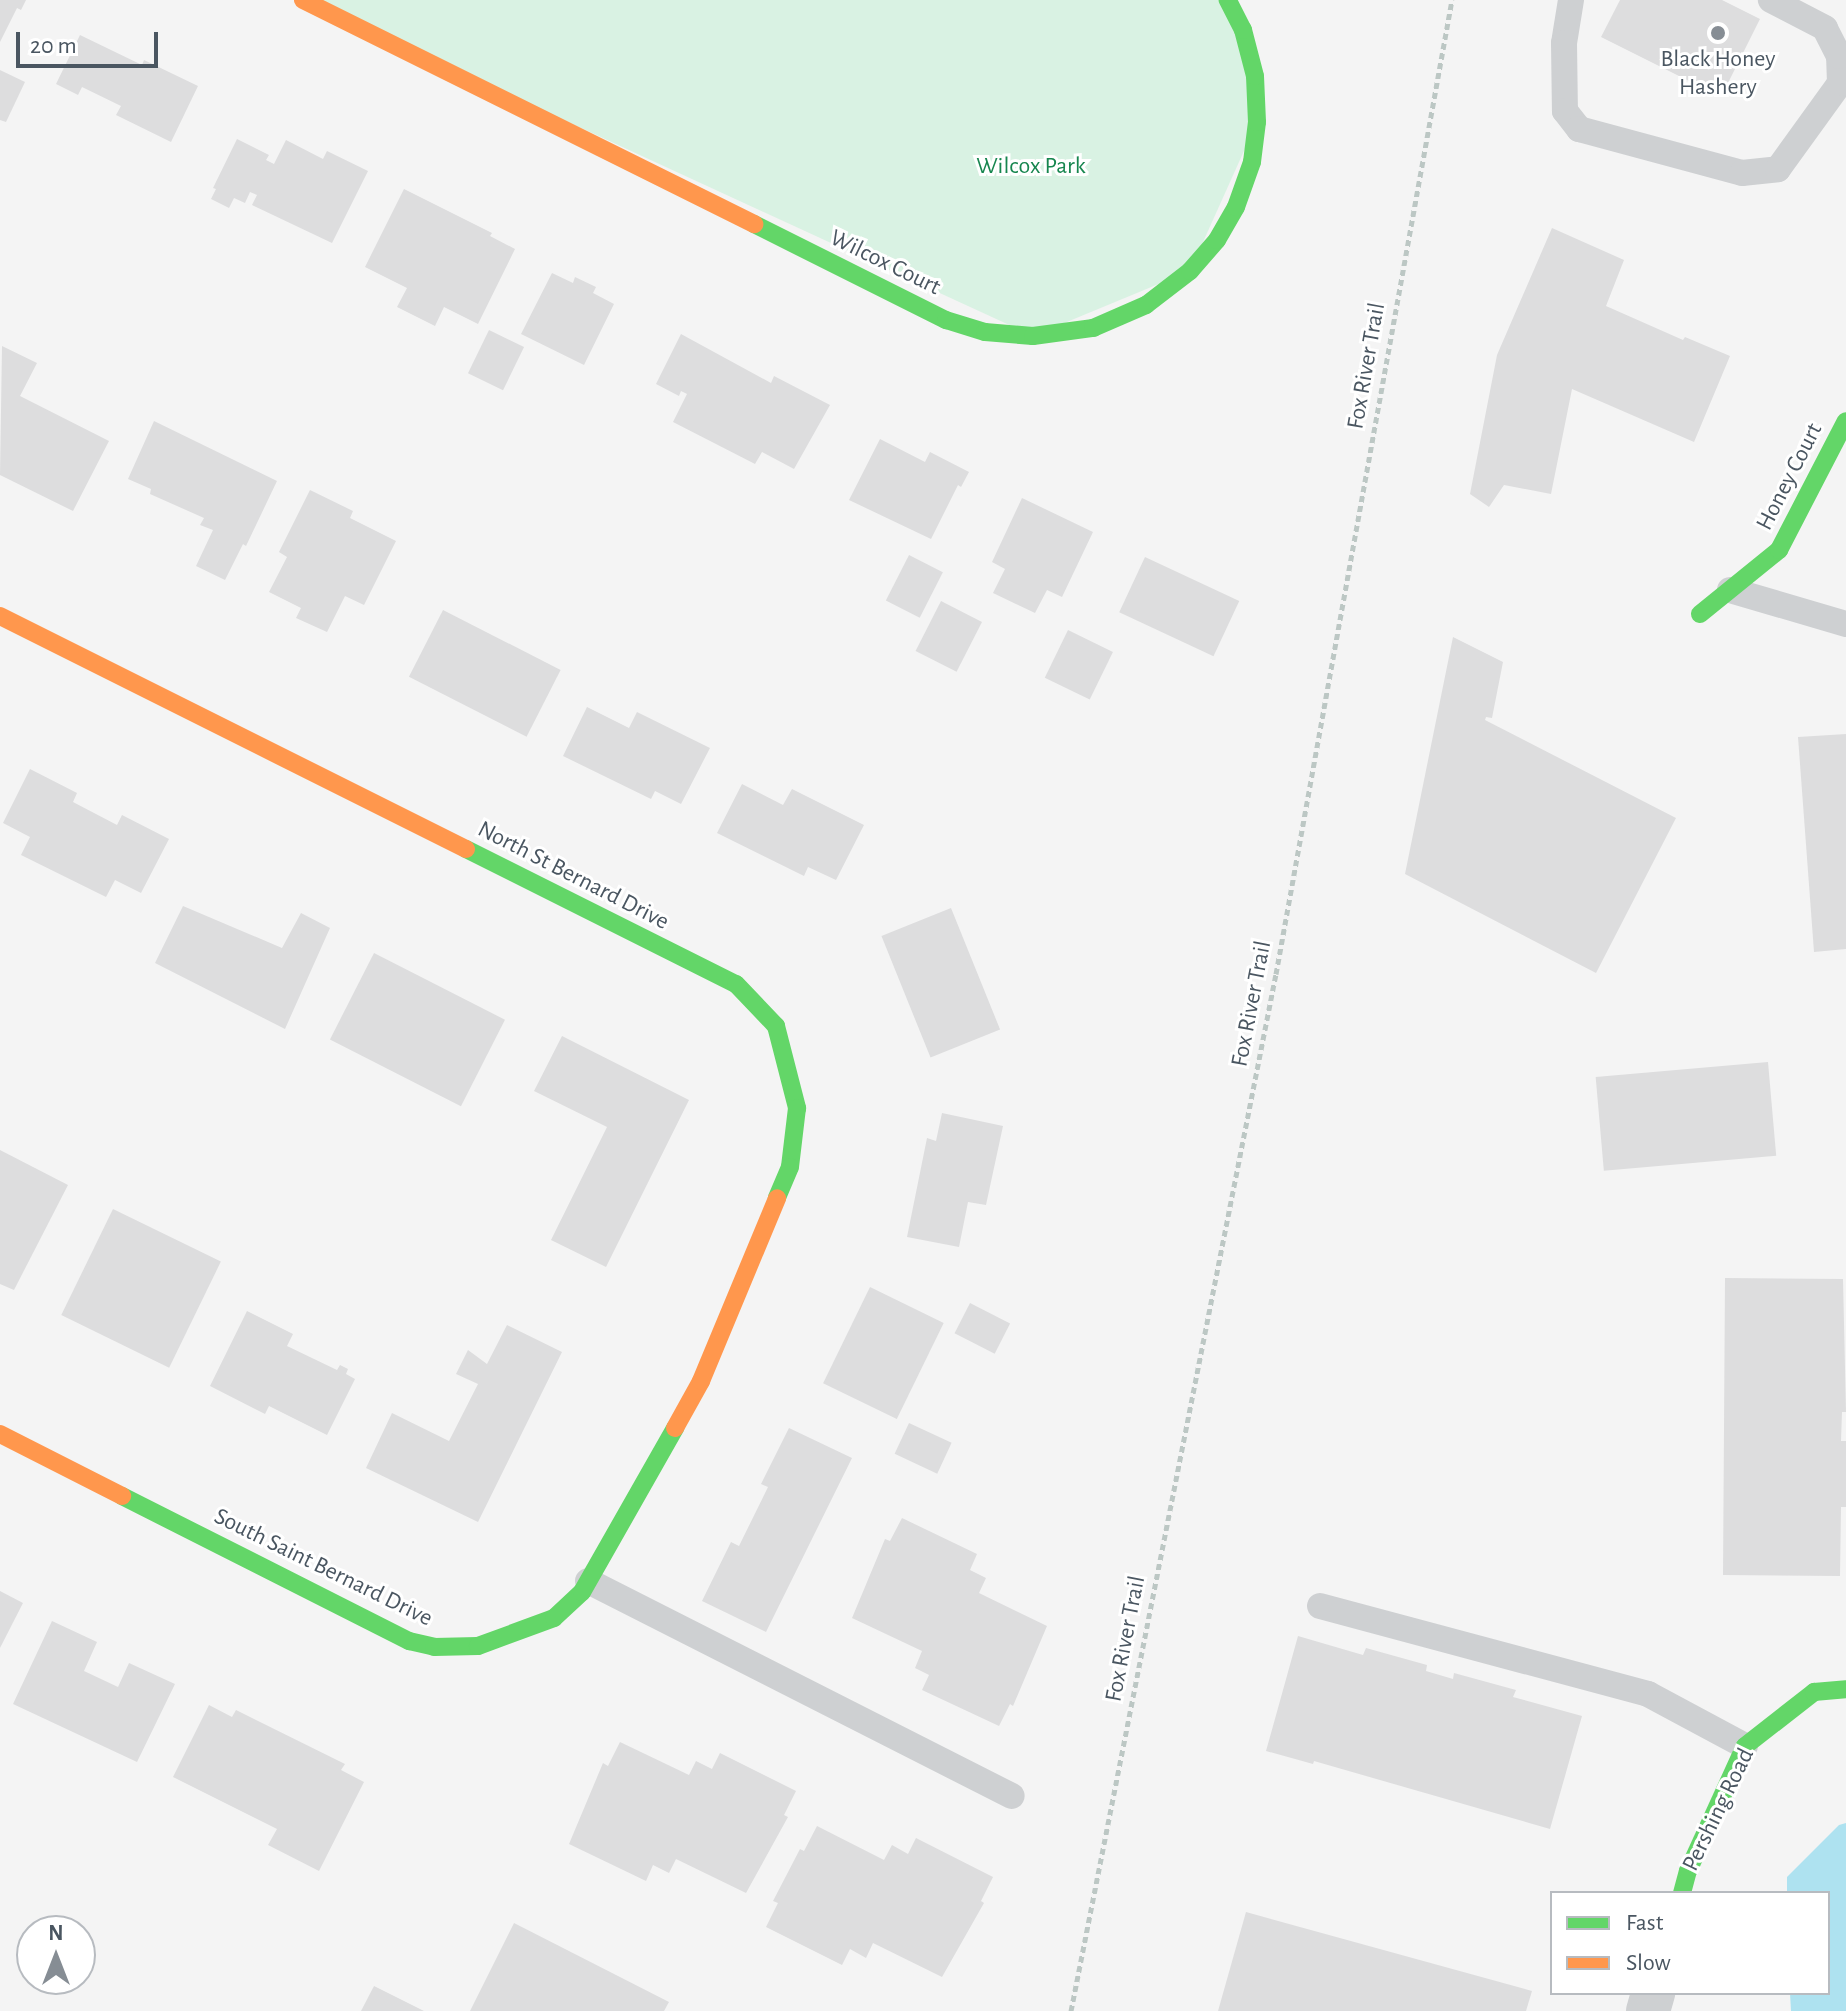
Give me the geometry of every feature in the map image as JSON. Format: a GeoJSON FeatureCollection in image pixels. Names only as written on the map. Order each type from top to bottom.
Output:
{"type":"FeatureCollection","features":[{"type":"Feature","properties":{"kind":"street","name":"Wilcox Court"},"geometry":{"type":"LineString","coordinates":[[303,0],[946,320],[985,332],[1033,336],[1093,328],[1146,305],[1190,271],[1217,240],[1236,207],[1252,162],[1257,122],[1255,76],[1243,30],[1228,0]]}},
{"type":"Feature","properties":{"kind":"street","name":"Honey Court"},"geometry":{"type":"LineString","coordinates":[[1700,614],[1779,550],[1846,421]]}},
{"type":"Feature","properties":{"kind":"street","name":"North St Bernard Drive"},"geometry":{"type":"LineString","coordinates":[[0,616],[736,984],[768,1014],[776,1026],[786,1057],[797,1108],[790,1167],[701,1381]]}},
{"type":"Feature","properties":{"kind":"street","name":"South Saint Bernard Drive"},"geometry":{"type":"LineString","coordinates":[[0,1434],[409,1641],[434,1647],[478,1646],[554,1618],[582,1592],[701,1381]]}},
{"type":"Feature","properties":{"kind":"street","name":"Pershing Road"},"geometry":{"type":"LineString","coordinates":[[1683,1891],[1745,1746],[1814,1692],[1846,1689]]}},
{"type":"Feature","properties":{"kind":"lane"},"geometry":{"type":"LineString","coordinates":[[1571,0],[1564,69],[1565,111],[1579,129],[1742,173],[1778,169],[1843,85],[1839,56],[1825,28],[1771,0]]}},
{"type":"Feature","properties":{"kind":"lane"},"geometry":{"type":"LineString","coordinates":[[1730,590],[1846,624]]}},
{"type":"Feature","properties":{"kind":"lane"},"geometry":{"type":"LineString","coordinates":[[588,1581],[1012,1796]]}},
{"type":"Feature","properties":{"kind":"lane"},"geometry":{"type":"LineString","coordinates":[[1320,1606],[1648,1694],[1745,1746]]}},
{"type":"Feature","properties":{"kind":"path","name":"Fox River Trail"},"geometry":{"type":"LineString","coordinates":[[1071,2011],[1276,974],[1452,0]]}},
{"type":"Feature","properties":{"kind":"green space","name":"Wilcox Park"},"geometry":{"type":"Polygon","coordinates":[[[303,0],[1228,0],[1257,122],[1190,271],[1033,336],[303,0]]]}},
{"type":"Feature","properties":{"kind":"water"},"geometry":{"type":"Polygon","coordinates":[[[1846,1823],[1846,2011],[1791,2011],[1790,1995],[1830,1995],[1830,1891],[1787,1891],[1787,1877],[1839,1825],[1846,1823]]]}},
{"type":"Feature","properties":{"kind":"building"},"geometry":{"type":"Polygon","coordinates":[[[0,0],[26,0],[21,10],[17,8],[0,42],[0,0]]]}},
{"type":"Feature","properties":{"kind":"building"},"geometry":{"type":"Polygon","coordinates":[[[1620,0],[1722,0],[1760,19],[1721,97],[1601,37],[1620,0]]]}},
{"type":"Feature","properties":{"kind":"building"},"geometry":{"type":"Polygon","coordinates":[[[80,35],[142,65],[144,60],[198,86],[171,142],[116,115],[121,106],[82,87],[78,95],[56,84],[80,35]]]}},
{"type":"Feature","properties":{"kind":"building"},"geometry":{"type":"Polygon","coordinates":[[[0,70],[25,82],[6,122],[0,120],[0,70]]]}},
{"type":"Feature","properties":{"kind":"building"},"geometry":{"type":"Polygon","coordinates":[[[237,139],[269,155],[266,160],[274,164],[286,140],[323,159],[327,151],[368,171],[332,243],[252,205],[257,195],[250,192],[245,203],[234,198],[229,208],[211,199],[216,189],[213,188],[237,139]]]}},
{"type":"Feature","properties":{"kind":"building"},"geometry":{"type":"Polygon","coordinates":[[[404,189],[492,233],[490,236],[515,249],[478,324],[444,307],[435,326],[397,307],[407,288],[365,267],[404,189]]]}},
{"type":"Feature","properties":{"kind":"building"},"geometry":{"type":"Polygon","coordinates":[[[1552,228],[1624,260],[1606,306],[1683,340],[1685,337],[1730,356],[1694,442],[1572,389],[1551,494],[1504,485],[1489,507],[1470,494],[1497,355],[1552,228]]]}},
{"type":"Feature","properties":{"kind":"building"},"geometry":{"type":"Polygon","coordinates":[[[552,273],[573,283],[575,277],[596,287],[593,293],[614,304],[584,365],[521,334],[552,273]]]}},
{"type":"Feature","properties":{"kind":"building"},"geometry":{"type":"Polygon","coordinates":[[[489,330],[524,347],[503,390],[468,373],[489,330]]]}},
{"type":"Feature","properties":{"kind":"building"},"geometry":{"type":"Polygon","coordinates":[[[681,334],[771,383],[774,376],[830,405],[794,469],[762,452],[755,464],[673,422],[687,394],[681,391],[679,396],[656,384],[681,334]]]}},
{"type":"Feature","properties":{"kind":"building"},"geometry":{"type":"Polygon","coordinates":[[[2,346],[37,363],[20,396],[109,441],[73,511],[0,475],[2,346]]]}},
{"type":"Feature","properties":{"kind":"building"},"geometry":{"type":"Polygon","coordinates":[[[154,421],[277,481],[246,546],[243,544],[225,580],[196,566],[213,530],[200,525],[204,518],[150,494],[151,489],[128,479],[154,421]]]}},
{"type":"Feature","properties":{"kind":"building"},"geometry":{"type":"Polygon","coordinates":[[[880,439],[925,462],[930,452],[969,472],[961,487],[958,485],[931,539],[849,500],[880,439]]]}},
{"type":"Feature","properties":{"kind":"building"},"geometry":{"type":"Polygon","coordinates":[[[310,490],[353,511],[350,518],[396,541],[364,605],[345,596],[327,632],[296,618],[301,608],[269,592],[287,557],[279,552],[310,490]]]}},
{"type":"Feature","properties":{"kind":"building"},"geometry":{"type":"Polygon","coordinates":[[[1022,498],[1093,532],[1062,597],[1047,590],[1035,613],[993,593],[1005,569],[992,562],[1022,498]]]}},
{"type":"Feature","properties":{"kind":"building"},"geometry":{"type":"Polygon","coordinates":[[[909,555],[943,572],[920,618],[886,600],[909,555]]]}},
{"type":"Feature","properties":{"kind":"building"},"geometry":{"type":"Polygon","coordinates":[[[1145,557],[1239,601],[1213,656],[1119,612],[1145,557]]]}},
{"type":"Feature","properties":{"kind":"building"},"geometry":{"type":"Polygon","coordinates":[[[941,601],[982,622],[957,672],[916,651],[941,601]]]}},
{"type":"Feature","properties":{"kind":"building"},"geometry":{"type":"Polygon","coordinates":[[[443,610],[561,670],[527,737],[409,677],[443,610]]]}},
{"type":"Feature","properties":{"kind":"building"},"geometry":{"type":"Polygon","coordinates":[[[1068,630],[1113,652],[1090,700],[1045,678],[1068,630]]]}},
{"type":"Feature","properties":{"kind":"building"},"geometry":{"type":"Polygon","coordinates":[[[1453,637],[1503,662],[1492,718],[1486,717],[1485,720],[1676,818],[1596,973],[1405,874],[1453,637]]]}},
{"type":"Feature","properties":{"kind":"building"},"geometry":{"type":"Polygon","coordinates":[[[587,707],[629,728],[637,712],[710,748],[681,804],[655,791],[651,799],[563,756],[587,707]]]}},
{"type":"Feature","properties":{"kind":"building"},"geometry":{"type":"Polygon","coordinates":[[[1846,734],[1846,949],[1814,952],[1798,737],[1846,734]]]}},
{"type":"Feature","properties":{"kind":"building"},"geometry":{"type":"Polygon","coordinates":[[[30,769],[77,793],[73,802],[117,825],[122,815],[169,839],[141,893],[115,880],[106,897],[21,855],[30,837],[3,823],[30,769]]]}},
{"type":"Feature","properties":{"kind":"building"},"geometry":{"type":"Polygon","coordinates":[[[742,784],[783,805],[792,789],[864,825],[836,880],[808,867],[804,876],[717,833],[742,784]]]}},
{"type":"Feature","properties":{"kind":"building"},"geometry":{"type":"Polygon","coordinates":[[[183,906],[282,948],[301,913],[330,928],[285,1029],[155,963],[183,906]]]}},
{"type":"Feature","properties":{"kind":"building"},"geometry":{"type":"Polygon","coordinates":[[[951,908],[1000,1029],[931,1058],[881,936],[951,908]]]}},
{"type":"Feature","properties":{"kind":"building"},"geometry":{"type":"Polygon","coordinates":[[[374,953],[505,1020],[461,1106],[330,1039],[374,953]]]}},
{"type":"Feature","properties":{"kind":"building"},"geometry":{"type":"Polygon","coordinates":[[[562,1036],[689,1100],[606,1267],[551,1240],[607,1127],[534,1091],[562,1036]]]}},
{"type":"Feature","properties":{"kind":"building"},"geometry":{"type":"Polygon","coordinates":[[[1768,1062],[1776,1156],[1604,1171],[1596,1077],[1768,1062]]]}},
{"type":"Feature","properties":{"kind":"building"},"geometry":{"type":"Polygon","coordinates":[[[942,1113],[1003,1126],[986,1205],[968,1202],[959,1247],[907,1237],[927,1138],[936,1141],[942,1113]]]}},
{"type":"Feature","properties":{"kind":"building"},"geometry":{"type":"Polygon","coordinates":[[[0,1150],[68,1185],[14,1290],[0,1284],[0,1150]]]}},
{"type":"Feature","properties":{"kind":"building"},"geometry":{"type":"Polygon","coordinates":[[[113,1209],[221,1262],[169,1368],[61,1315],[113,1209]]]}},
{"type":"Feature","properties":{"kind":"building"},"geometry":{"type":"Polygon","coordinates":[[[1725,1278],[1843,1279],[1846,1412],[1842,1412],[1841,1441],[1846,1441],[1846,1507],[1841,1507],[1840,1576],[1723,1575],[1725,1278]]]}},
{"type":"Feature","properties":{"kind":"building"},"geometry":{"type":"Polygon","coordinates":[[[870,1287],[944,1323],[897,1419],[823,1383],[870,1287]]]}},
{"type":"Feature","properties":{"kind":"building"},"geometry":{"type":"Polygon","coordinates":[[[970,1303],[1010,1323],[995,1354],[955,1333],[970,1303]]]}},
{"type":"Feature","properties":{"kind":"building"},"geometry":{"type":"Polygon","coordinates":[[[247,1311],[293,1334],[287,1346],[337,1370],[340,1365],[348,1369],[346,1374],[355,1379],[327,1435],[269,1406],[265,1414],[210,1386],[247,1311]]]}},
{"type":"Feature","properties":{"kind":"building"},"geometry":{"type":"Polygon","coordinates":[[[507,1325],[562,1352],[478,1522],[366,1468],[392,1413],[449,1441],[478,1384],[456,1374],[468,1350],[487,1364],[507,1325]]]}},
{"type":"Feature","properties":{"kind":"building"},"geometry":{"type":"Polygon","coordinates":[[[909,1423],[952,1443],[937,1474],[895,1454],[909,1423]]]}},
{"type":"Feature","properties":{"kind":"building"},"geometry":{"type":"Polygon","coordinates":[[[789,1428],[852,1458],[766,1632],[702,1601],[731,1542],[739,1546],[768,1487],[761,1484],[789,1428]]]}},
{"type":"Feature","properties":{"kind":"building"},"geometry":{"type":"Polygon","coordinates":[[[902,1518],[977,1554],[970,1570],[986,1578],[979,1593],[1047,1626],[1013,1706],[1010,1704],[999,1726],[922,1690],[929,1675],[915,1668],[922,1651],[852,1618],[885,1539],[890,1541],[902,1518]]]}},
{"type":"Feature","properties":{"kind":"building"},"geometry":{"type":"Polygon","coordinates":[[[0,1591],[23,1603],[0,1648],[0,1591]]]}},
{"type":"Feature","properties":{"kind":"building"},"geometry":{"type":"Polygon","coordinates":[[[52,1621],[97,1642],[84,1671],[118,1687],[129,1663],[175,1684],[137,1762],[13,1704],[52,1621]]]}},
{"type":"Feature","properties":{"kind":"building"},"geometry":{"type":"Polygon","coordinates":[[[1298,1636],[1363,1655],[1366,1648],[1427,1665],[1426,1671],[1453,1679],[1454,1673],[1516,1690],[1513,1697],[1582,1716],[1550,1829],[1314,1761],[1313,1764],[1266,1751],[1298,1636]]]}},
{"type":"Feature","properties":{"kind":"building"},"geometry":{"type":"Polygon","coordinates":[[[209,1705],[232,1717],[236,1710],[345,1764],[341,1770],[364,1782],[319,1871],[268,1845],[277,1829],[173,1777],[209,1705]]]}},
{"type":"Feature","properties":{"kind":"building"},"geometry":{"type":"Polygon","coordinates":[[[620,1742],[689,1775],[696,1761],[712,1769],[720,1753],[796,1791],[784,1815],[788,1817],[746,1893],[676,1859],[669,1873],[653,1865],[646,1881],[569,1844],[603,1763],[608,1766],[620,1742]]]}},
{"type":"Feature","properties":{"kind":"building"},"geometry":{"type":"Polygon","coordinates":[[[817,1826],[884,1860],[892,1845],[908,1854],[916,1838],[993,1877],[981,1901],[984,1903],[942,1977],[873,1943],[866,1958],[850,1949],[842,1965],[766,1927],[778,1903],[773,1901],[800,1849],[804,1851],[817,1826]]]}},
{"type":"Feature","properties":{"kind":"building"},"geometry":{"type":"Polygon","coordinates":[[[1246,1912],[1532,1991],[1526,2011],[1218,2011],[1246,1912]]]}},
{"type":"Feature","properties":{"kind":"building"},"geometry":{"type":"Polygon","coordinates":[[[514,1923],[669,2002],[664,2011],[470,2011],[514,1923]]]}},
{"type":"Feature","properties":{"kind":"building"},"geometry":{"type":"Polygon","coordinates":[[[374,1986],[424,2011],[361,2011],[374,1986]]]}},
{"type":"Feature","properties":{"kind":"traffic: fast"},"geometry":{"type":"LineString","coordinates":[[754,224],[946,320],[985,332],[1033,336],[1093,328],[1146,305],[1190,271],[1217,240],[1236,207],[1252,162],[1257,122],[1255,76],[1243,30],[1228,0]]}},
{"type":"Feature","properties":{"kind":"traffic: fast"},"geometry":{"type":"LineString","coordinates":[[1700,614],[1779,550],[1846,421]]}},
{"type":"Feature","properties":{"kind":"traffic: fast"},"geometry":{"type":"LineString","coordinates":[[466,849],[736,984],[776,1026],[797,1108],[790,1167],[777,1198]]}},
{"type":"Feature","properties":{"kind":"traffic: fast"},"geometry":{"type":"LineString","coordinates":[[122,1496],[409,1641],[434,1647],[478,1646],[554,1618],[582,1592],[675,1428]]}},
{"type":"Feature","properties":{"kind":"traffic: fast"},"geometry":{"type":"LineString","coordinates":[[1683,1891],[1688,1871],[1745,1746],[1814,1692],[1846,1689]]}},
{"type":"Feature","properties":{"kind":"traffic: slow"},"geometry":{"type":"LineString","coordinates":[[303,0],[754,224]]}},
{"type":"Feature","properties":{"kind":"traffic: slow"},"geometry":{"type":"LineString","coordinates":[[0,616],[466,849]]}},
{"type":"Feature","properties":{"kind":"traffic: slow"},"geometry":{"type":"LineString","coordinates":[[675,1428],[701,1381],[777,1198]]}},
{"type":"Feature","properties":{"kind":"traffic: slow"},"geometry":{"type":"LineString","coordinates":[[0,1434],[122,1496]]}},
{"type":"Feature","properties":{"kind":"place","name":"Black Honey Hashery"},"geometry":{"type":"Point","coordinates":[1718,33]}}]}
